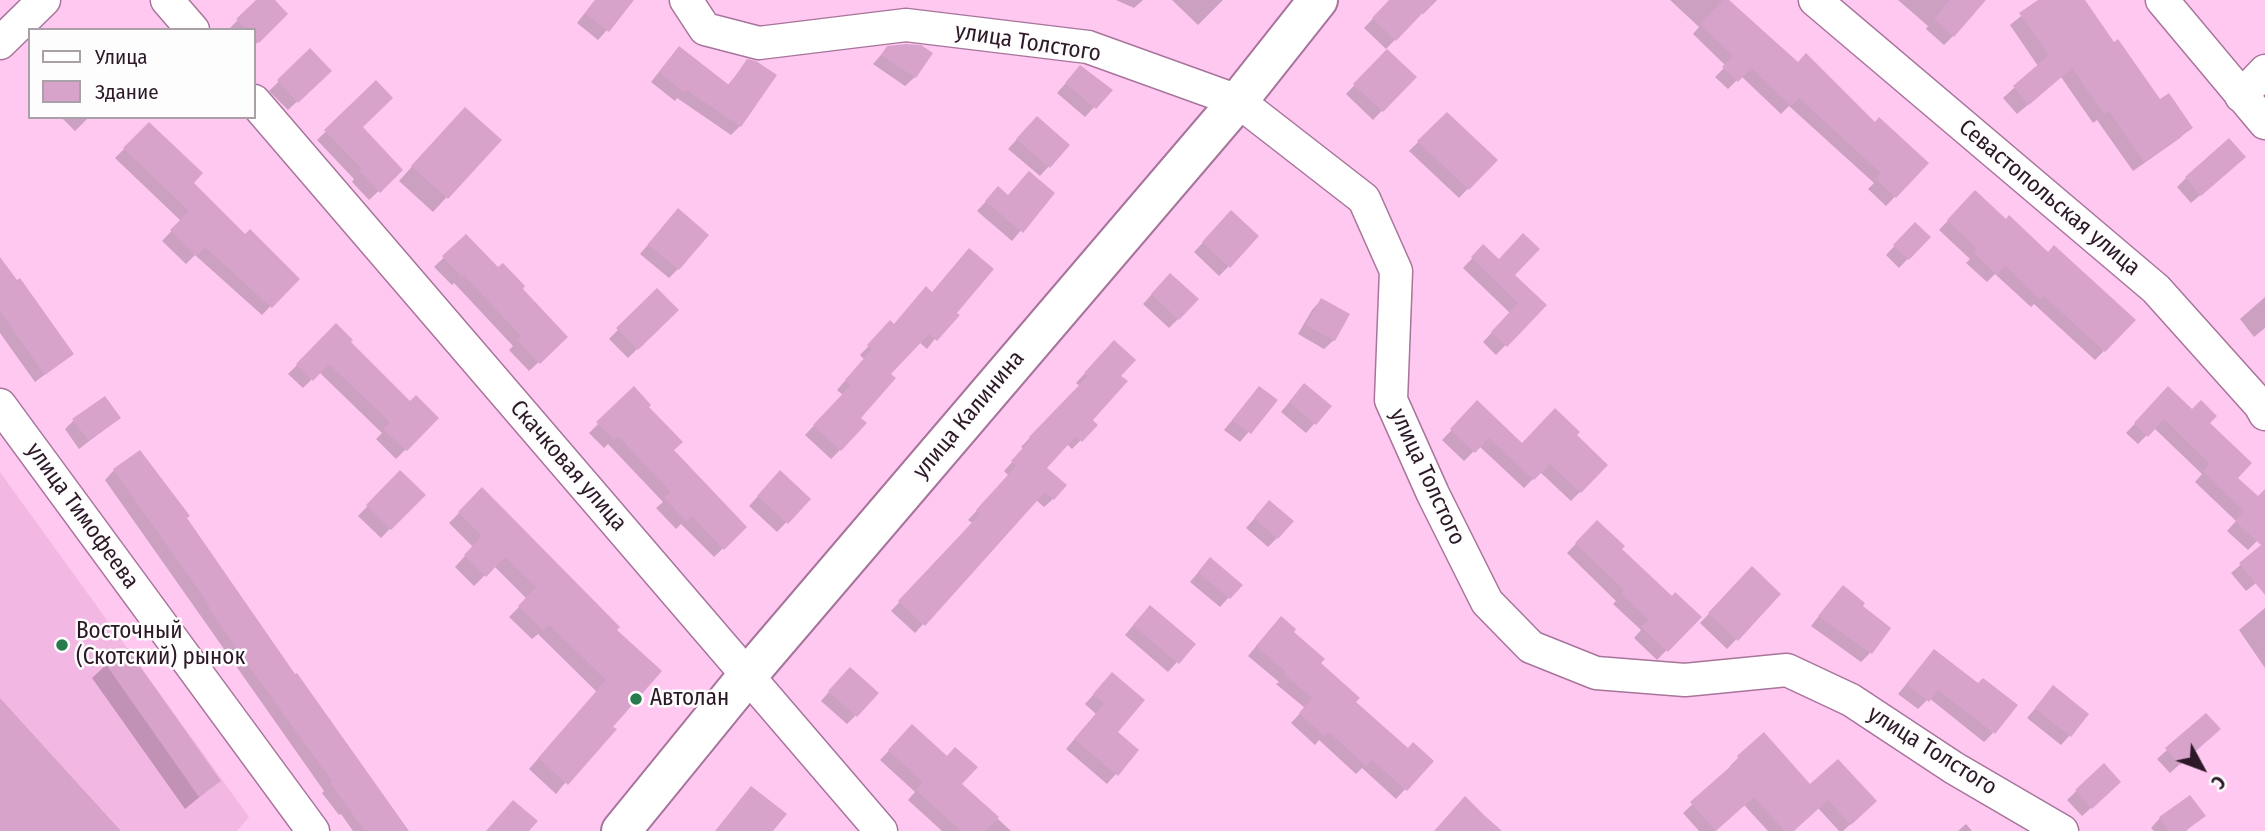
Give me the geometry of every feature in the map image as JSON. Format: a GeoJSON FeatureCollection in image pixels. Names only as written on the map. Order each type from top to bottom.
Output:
{"type":"FeatureCollection","features":[{"type":"Feature","properties":{"kind":"main road","name":"улица Калинина"},"geometry":{"type":"LineString","coordinates":[[621,831],[748,675],[1238,101],[1318,0]]}},
{"type":"Feature","properties":{"kind":"street"},"geometry":{"type":"LineString","coordinates":[[0,43],[44,0]]}},
{"type":"Feature","properties":{"kind":"street"},"geometry":{"type":"LineString","coordinates":[[167,0],[191,28]]}},
{"type":"Feature","properties":{"kind":"street","name":"улица Толстого"},"geometry":{"type":"LineString","coordinates":[[686,0],[705,29],[759,43],[906,25],[919,26],[1088,47],[1238,101],[1364,199],[1396,271],[1391,400],[1433,494],[1487,602],[1531,647],[1596,673],[1685,680],[1787,670],[1852,700],[1954,768],[2062,831]]}},
{"type":"Feature","properties":{"kind":"street","name":"Севастопольская улица"},"geometry":{"type":"LineString","coordinates":[[1815,0],[2156,289],[2260,405],[2265,414]]}},
{"type":"Feature","properties":{"kind":"street"},"geometry":{"type":"LineString","coordinates":[[2162,0],[2265,122]]}},
{"type":"Feature","properties":{"kind":"street"},"geometry":{"type":"LineString","coordinates":[[2241,96],[2265,71]]}},
{"type":"Feature","properties":{"kind":"street","name":"Скачковая улица"},"geometry":{"type":"LineString","coordinates":[[256,103],[881,831]]}},
{"type":"Feature","properties":{"kind":"street","name":"улица Тимофеева"},"geometry":{"type":"LineString","coordinates":[[0,405],[313,831]]}},
{"type":"Feature","properties":{"kind":"shaded area","name":"Восточный (Скотский) рынок"},"geometry":{"type":"Polygon","coordinates":[[[0,472],[249,817],[237,831],[0,831],[0,472]]]}},
{"type":"Feature","properties":{"kind":"building"},"geometry":{"type":"Polygon","coordinates":[[[256,0],[275,0],[288,14],[259,43],[256,39],[256,28],[245,28],[236,19],[256,0]]]}},
{"type":"Feature","properties":{"kind":"building"},"geometry":{"type":"Polygon","coordinates":[[[595,0],[634,0],[609,32],[585,13],[595,0]]]}},
{"type":"Feature","properties":{"kind":"building"},"geometry":{"type":"Polygon","coordinates":[[[1389,0],[1435,0],[1396,41],[1372,18],[1389,0]]]}},
{"type":"Feature","properties":{"kind":"building"},"geometry":{"type":"Polygon","coordinates":[[[1723,0],[1729,0],[1798,62],[1806,53],[1875,122],[1879,117],[1929,163],[1896,198],[1876,179],[1881,173],[1799,98],[1791,106],[1751,68],[1738,82],[1722,67],[1733,56],[1700,24],[1723,0]]]}},
{"type":"Feature","properties":{"kind":"building"},"geometry":{"type":"Polygon","coordinates":[[[1950,0],[1986,0],[1954,37],[1934,19],[1950,0]]]}},
{"type":"Feature","properties":{"kind":"building"},"geometry":{"type":"Polygon","coordinates":[[[2038,0],[2085,0],[2114,42],[2118,39],[2160,99],[2169,93],[2193,128],[2144,162],[2109,111],[2104,114],[2072,68],[2029,105],[2013,86],[2049,55],[2019,13],[2038,0]]]}},
{"type":"Feature","properties":{"kind":"building"},"geometry":{"type":"Polygon","coordinates":[[[921,45],[933,53],[916,78],[881,55],[887,46],[921,45]]]}},
{"type":"Feature","properties":{"kind":"building"},"geometry":{"type":"Polygon","coordinates":[[[679,46],[729,85],[747,59],[756,61],[777,75],[741,127],[687,90],[685,93],[659,72],[679,46]]]}},
{"type":"Feature","properties":{"kind":"building"},"geometry":{"type":"Polygon","coordinates":[[[310,48],[332,71],[298,103],[277,80],[310,48]]]}},
{"type":"Feature","properties":{"kind":"building"},"geometry":{"type":"Polygon","coordinates":[[[1387,49],[1417,77],[1383,112],[1353,84],[1387,49]]]}},
{"type":"Feature","properties":{"kind":"building"},"geometry":{"type":"Polygon","coordinates":[[[1080,65],[1113,90],[1096,109],[1065,83],[1080,65]]]}},
{"type":"Feature","properties":{"kind":"building"},"geometry":{"type":"Polygon","coordinates":[[[376,80],[393,98],[363,127],[403,170],[380,193],[360,171],[362,169],[324,130],[376,80]]]}},
{"type":"Feature","properties":{"kind":"building"},"geometry":{"type":"Polygon","coordinates":[[[465,107],[502,140],[448,199],[411,166],[465,107]]]}},
{"type":"Feature","properties":{"kind":"building"},"geometry":{"type":"Polygon","coordinates":[[[1447,112],[1498,160],[1469,190],[1417,141],[1447,112]]]}},
{"type":"Feature","properties":{"kind":"building"},"geometry":{"type":"Polygon","coordinates":[[[1037,116],[1070,145],[1050,168],[1016,139],[1037,116]]]}},
{"type":"Feature","properties":{"kind":"building"},"geometry":{"type":"Polygon","coordinates":[[[149,122],[203,173],[194,183],[245,234],[250,229],[300,279],[272,308],[205,247],[196,256],[170,230],[189,211],[123,148],[149,122]]]}},
{"type":"Feature","properties":{"kind":"building"},"geometry":{"type":"Polygon","coordinates":[[[2229,138],[2246,157],[2201,196],[2185,177],[2229,138]]]}},
{"type":"Feature","properties":{"kind":"building"},"geometry":{"type":"Polygon","coordinates":[[[1029,171],[1055,193],[1023,233],[985,201],[998,186],[1008,195],[1029,171]]]}},
{"type":"Feature","properties":{"kind":"building"},"geometry":{"type":"Polygon","coordinates":[[[1975,190],[2006,219],[2009,215],[2048,252],[2054,245],[2136,320],[2105,352],[2044,296],[2041,300],[2005,266],[1997,275],[1974,253],[1977,249],[1947,220],[1975,190]]]}},
{"type":"Feature","properties":{"kind":"building"},"geometry":{"type":"Polygon","coordinates":[[[678,208],[709,235],[679,270],[648,244],[678,208]]]}},
{"type":"Feature","properties":{"kind":"building"},"geometry":{"type":"Polygon","coordinates":[[[1231,210],[1259,236],[1230,268],[1202,242],[1231,210]]]}},
{"type":"Feature","properties":{"kind":"building"},"geometry":{"type":"Polygon","coordinates":[[[1915,222],[1931,237],[1909,260],[1893,245],[1915,222]]]}},
{"type":"Feature","properties":{"kind":"building"},"geometry":{"type":"Polygon","coordinates":[[[1523,233],[1540,249],[1515,275],[1547,305],[1507,347],[1491,332],[1518,303],[1471,257],[1483,244],[1499,259],[1523,233]]]}},
{"type":"Feature","properties":{"kind":"building"},"geometry":{"type":"Polygon","coordinates":[[[466,234],[498,267],[503,263],[525,286],[523,289],[568,337],[540,364],[517,340],[521,336],[464,275],[462,277],[442,256],[466,234]]]}},
{"type":"Feature","properties":{"kind":"building"},"geometry":{"type":"Polygon","coordinates":[[[969,248],[994,269],[937,341],[929,334],[891,374],[896,378],[861,418],[867,423],[841,451],[813,425],[851,385],[845,380],[872,349],[867,345],[890,320],[894,324],[926,286],[932,292],[969,248]]]}},
{"type":"Feature","properties":{"kind":"building"},"geometry":{"type":"Polygon","coordinates":[[[0,257],[17,280],[20,278],[74,354],[45,375],[0,311],[0,257]]]}},
{"type":"Feature","properties":{"kind":"building"},"geometry":{"type":"Polygon","coordinates":[[[1170,273],[1199,299],[1179,320],[1151,294],[1170,273]]]}},
{"type":"Feature","properties":{"kind":"building"},"geometry":{"type":"Polygon","coordinates":[[[657,288],[679,310],[638,350],[616,328],[657,288]]]}},
{"type":"Feature","properties":{"kind":"building"},"geometry":{"type":"Polygon","coordinates":[[[1321,298],[1350,314],[1335,341],[1306,325],[1321,298]]]}},
{"type":"Feature","properties":{"kind":"building"},"geometry":{"type":"Polygon","coordinates":[[[336,323],[353,340],[351,342],[410,401],[416,395],[439,418],[407,451],[383,429],[390,422],[329,364],[313,381],[296,364],[336,323]]]}},
{"type":"Feature","properties":{"kind":"building"},"geometry":{"type":"Polygon","coordinates":[[[1114,340],[1136,360],[1121,376],[1128,381],[1093,420],[1098,425],[1082,442],[1076,436],[1047,468],[1067,485],[1054,500],[1045,492],[925,626],[898,601],[980,514],[976,510],[1016,466],[1011,461],[1031,439],[1029,437],[1088,376],[1084,373],[1114,340]]]}},
{"type":"Feature","properties":{"kind":"building"},"geometry":{"type":"Polygon","coordinates":[[[1304,383],[1332,406],[1316,425],[1289,402],[1304,383]]]}},
{"type":"Feature","properties":{"kind":"building"},"geometry":{"type":"Polygon","coordinates":[[[634,386],[651,405],[649,407],[683,442],[674,450],[747,527],[724,550],[692,516],[686,521],[664,498],[671,492],[618,436],[614,440],[596,422],[634,386]]]}},
{"type":"Feature","properties":{"kind":"building"},"geometry":{"type":"Polygon","coordinates":[[[1259,386],[1278,400],[1251,434],[1232,420],[1259,386]]]}},
{"type":"Feature","properties":{"kind":"building"},"geometry":{"type":"Polygon","coordinates":[[[2168,386],[2192,409],[2201,400],[2217,416],[2210,423],[2252,463],[2238,478],[2258,496],[2265,489],[2265,595],[2239,563],[2261,545],[2235,521],[2244,511],[2203,471],[2210,464],[2164,419],[2148,437],[2134,423],[2168,386]]]}},
{"type":"Feature","properties":{"kind":"building"},"geometry":{"type":"Polygon","coordinates":[[[105,396],[121,418],[89,441],[72,419],[105,396]]]}},
{"type":"Feature","properties":{"kind":"building"},"geometry":{"type":"Polygon","coordinates":[[[1477,400],[1522,443],[1555,408],[1580,432],[1577,435],[1608,465],[1581,493],[1550,464],[1534,480],[1489,438],[1475,453],[1450,429],[1477,400]]]}},
{"type":"Feature","properties":{"kind":"building"},"geometry":{"type":"Polygon","coordinates":[[[140,450],[190,516],[187,518],[295,674],[297,673],[409,831],[365,831],[330,783],[332,781],[238,651],[208,607],[210,606],[113,469],[140,450]]]}},
{"type":"Feature","properties":{"kind":"building"},"geometry":{"type":"Polygon","coordinates":[[[400,470],[426,495],[391,530],[366,505],[400,470]]]}},
{"type":"Feature","properties":{"kind":"building"},"geometry":{"type":"Polygon","coordinates":[[[780,470],[811,499],[788,524],[757,496],[780,470]]]}},
{"type":"Feature","properties":{"kind":"building"},"geometry":{"type":"Polygon","coordinates":[[[482,487],[620,627],[617,630],[662,671],[613,727],[617,729],[568,785],[538,758],[606,680],[549,625],[543,630],[518,606],[536,587],[505,557],[486,577],[464,555],[482,536],[458,512],[482,487]]]}},
{"type":"Feature","properties":{"kind":"building"},"geometry":{"type":"Polygon","coordinates":[[[1269,500],[1294,521],[1278,539],[1254,518],[1269,500]]]}},
{"type":"Feature","properties":{"kind":"building"},"geometry":{"type":"Polygon","coordinates":[[[1597,520],[1625,546],[1622,549],[1672,596],[1675,592],[1702,617],[1668,652],[1641,627],[1649,620],[1621,593],[1624,590],[1575,543],[1597,520]]]}},
{"type":"Feature","properties":{"kind":"building"},"geometry":{"type":"Polygon","coordinates":[[[1210,557],[1243,585],[1230,599],[1198,572],[1210,557]]]}},
{"type":"Feature","properties":{"kind":"building"},"geometry":{"type":"Polygon","coordinates":[[[1752,566],[1781,594],[1738,641],[1708,613],[1752,566]]]}},
{"type":"Feature","properties":{"kind":"building"},"geometry":{"type":"Polygon","coordinates":[[[1843,585],[1865,603],[1863,606],[1891,628],[1872,654],[1818,616],[1843,585]]]}},
{"type":"Feature","properties":{"kind":"building"},"geometry":{"type":"Polygon","coordinates":[[[1150,605],[1196,644],[1179,664],[1133,625],[1150,605]]]}},
{"type":"Feature","properties":{"kind":"building"},"geometry":{"type":"Polygon","coordinates":[[[1281,616],[1296,629],[1294,632],[1325,659],[1321,663],[1360,698],[1356,702],[1408,748],[1413,742],[1434,761],[1407,791],[1372,760],[1366,766],[1329,732],[1325,737],[1299,713],[1312,698],[1256,646],[1281,616]]]}},
{"type":"Feature","properties":{"kind":"building"},"geometry":{"type":"Polygon","coordinates":[[[127,648],[221,781],[199,797],[105,663],[127,648]]]}},
{"type":"Feature","properties":{"kind":"building"},"geometry":{"type":"Polygon","coordinates":[[[1934,649],[1978,683],[1983,678],[2018,705],[1995,734],[1938,690],[1929,702],[1906,684],[1934,649]]]}},
{"type":"Feature","properties":{"kind":"building"},"geometry":{"type":"Polygon","coordinates":[[[850,667],[879,693],[857,717],[828,691],[850,667]]]}},
{"type":"Feature","properties":{"kind":"building"},"geometry":{"type":"Polygon","coordinates":[[[1112,672],[1145,700],[1118,732],[1139,750],[1118,776],[1074,739],[1104,704],[1093,694],[1112,672]]]}},
{"type":"Feature","properties":{"kind":"building"},"geometry":{"type":"Polygon","coordinates":[[[2053,685],[2089,714],[2071,737],[2035,708],[2053,685]]]}},
{"type":"Feature","properties":{"kind":"building"},"geometry":{"type":"Polygon","coordinates":[[[0,698],[59,763],[121,831],[0,831],[0,698]]]}},
{"type":"Feature","properties":{"kind":"building"},"geometry":{"type":"Polygon","coordinates":[[[2206,713],[2221,729],[2180,765],[2165,748],[2206,713]]]}},
{"type":"Feature","properties":{"kind":"building"},"geometry":{"type":"Polygon","coordinates":[[[912,724],[947,756],[955,747],[978,767],[962,784],[999,817],[986,831],[961,831],[916,790],[923,782],[888,750],[912,724]]]}},
{"type":"Feature","properties":{"kind":"building"},"geometry":{"type":"Polygon","coordinates":[[[1764,732],[1810,784],[1838,759],[1877,801],[1851,825],[1828,800],[1794,831],[1785,831],[1754,797],[1716,831],[1690,802],[1739,759],[1737,756],[1764,732]]]}},
{"type":"Feature","properties":{"kind":"building"},"geometry":{"type":"Polygon","coordinates":[[[2104,763],[2121,782],[2092,809],[2075,790],[2104,763]]]}},
{"type":"Feature","properties":{"kind":"building"},"geometry":{"type":"Polygon","coordinates":[[[751,786],[787,814],[773,831],[715,831],[751,786]]]}},
{"type":"Feature","properties":{"kind":"building"},"geometry":{"type":"Polygon","coordinates":[[[2190,795],[2206,816],[2185,831],[2169,831],[2159,817],[2190,795]]]}},
{"type":"Feature","properties":{"kind":"building"},"geometry":{"type":"Polygon","coordinates":[[[1465,796],[1484,815],[1502,831],[1434,831],[1465,796]]]}},
{"type":"Feature","properties":{"kind":"building"},"geometry":{"type":"Polygon","coordinates":[[[513,800],[538,821],[529,831],[486,831],[513,800]]]}},
{"type":"Feature","properties":{"kind":"place","name":"Восточный (Скотский) рынок"},"geometry":{"type":"Point","coordinates":[62,645]}},
{"type":"Feature","properties":{"kind":"place","name":"Автолан"},"geometry":{"type":"Point","coordinates":[636,699]}}]}
